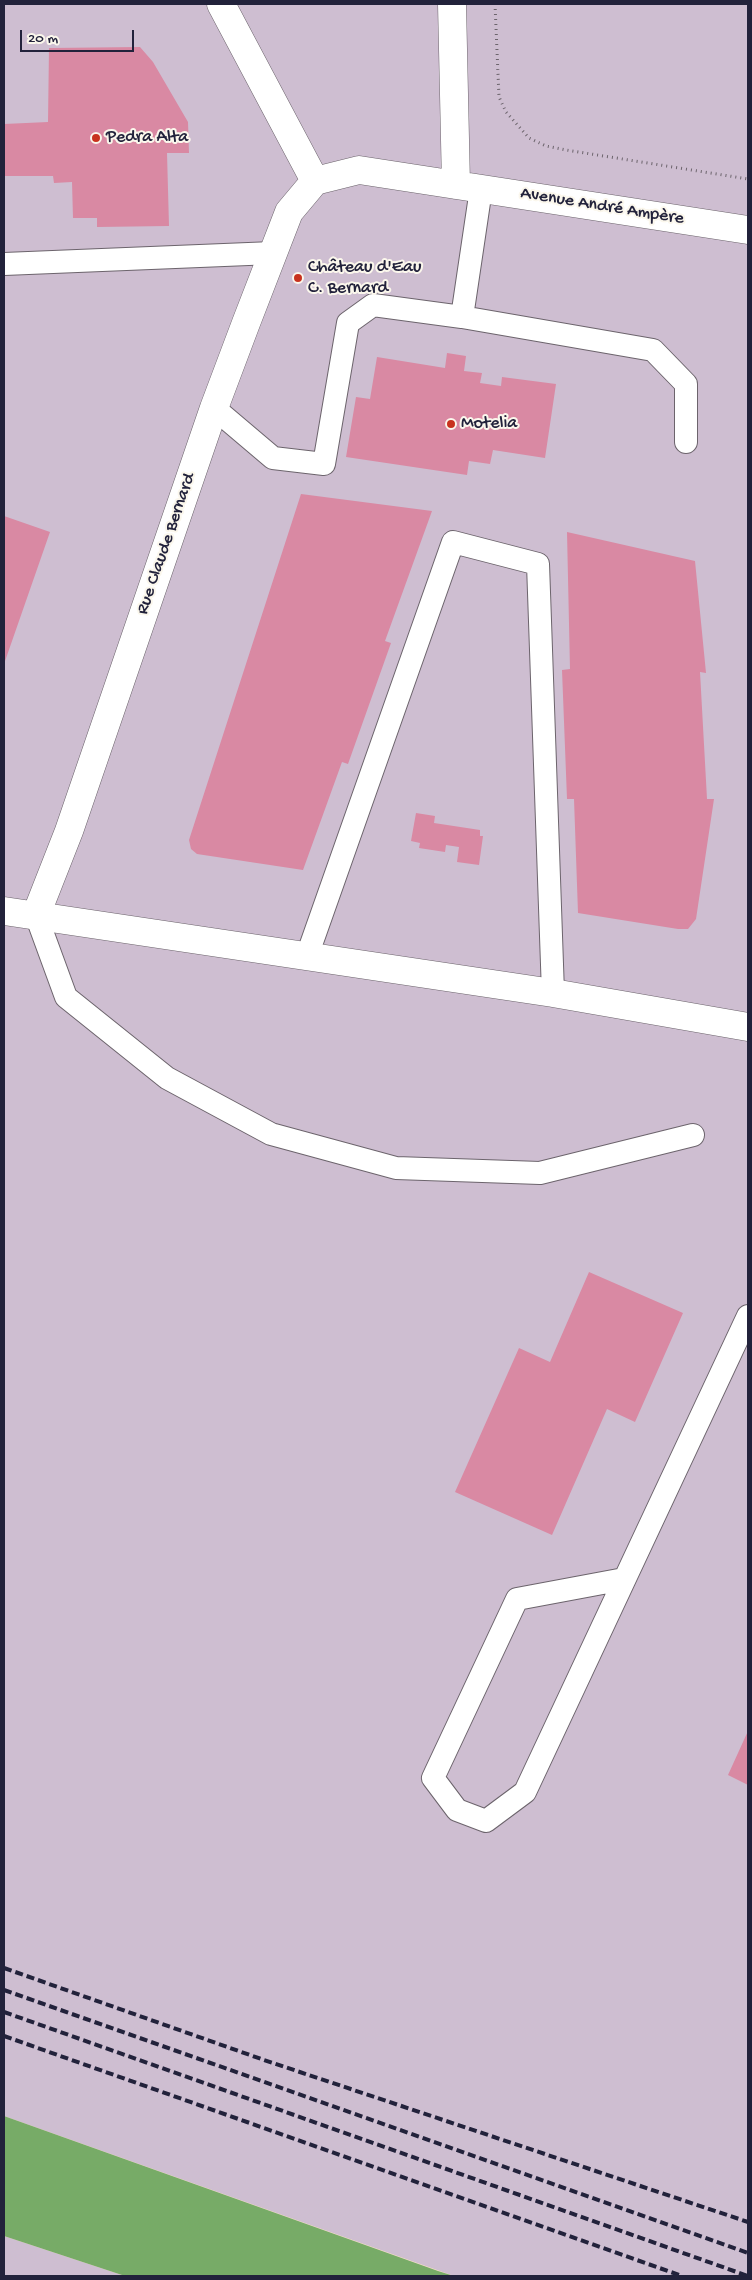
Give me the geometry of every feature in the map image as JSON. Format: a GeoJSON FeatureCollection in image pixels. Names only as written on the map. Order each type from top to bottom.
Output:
{"type":"FeatureCollection","features":[{"type":"Feature","properties":{"kind":"street"},"geometry":{"type":"LineString","coordinates":[[221,4],[315,181]]}},
{"type":"Feature","properties":{"kind":"street"},"geometry":{"type":"LineString","coordinates":[[452,4],[469,187]]}},
{"type":"Feature","properties":{"kind":"street","name":"Avenue André Ampère"},"geometry":{"type":"LineString","coordinates":[[315,181],[359,170],[748,230]]}},
{"type":"Feature","properties":{"kind":"street","name":"Rue Claude Bernard"},"geometry":{"type":"LineString","coordinates":[[36,915],[69,831],[214,408],[289,212],[315,181]]}},
{"type":"Feature","properties":{"kind":"street"},"geometry":{"type":"LineString","coordinates":[[4,911],[552,994],[748,1027]]}},
{"type":"Feature","properties":{"kind":"lane"},"geometry":{"type":"LineString","coordinates":[[462,317],[469,187]]}},
{"type":"Feature","properties":{"kind":"lane"},"geometry":{"type":"LineString","coordinates":[[4,264],[273,253]]}},
{"type":"Feature","properties":{"kind":"lane"},"geometry":{"type":"LineString","coordinates":[[214,408],[273,458],[324,464],[348,323],[373,305],[462,317],[653,350],[686,384],[686,442]]}},
{"type":"Feature","properties":{"kind":"lane"},"geometry":{"type":"LineString","coordinates":[[307,956],[453,542],[538,564],[552,994]]}},
{"type":"Feature","properties":{"kind":"lane"},"geometry":{"type":"LineString","coordinates":[[36,915],[66,997],[168,1078],[271,1134],[396,1168],[540,1172],[693,1134]]}},
{"type":"Feature","properties":{"kind":"lane"},"geometry":{"type":"LineString","coordinates":[[624,1579],[517,1599],[433,1778],[457,1810],[486,1821],[525,1792],[748,1316]]}},
{"type":"Feature","properties":{"kind":"path"},"geometry":{"type":"LineString","coordinates":[[495,4],[499,97],[506,112],[529,138],[546,146],[566,150],[748,179]]}},
{"type":"Feature","properties":{"kind":"shaded area"},"geometry":{"type":"Polygon","coordinates":[[[4,4],[748,4],[748,2276],[454,2276],[4,2116],[4,4]]]}},
{"type":"Feature","properties":{"kind":"shaded area"},"geometry":{"type":"Polygon","coordinates":[[[4,2236],[125,2276],[4,2276],[4,2236]]]}},
{"type":"Feature","properties":{"kind":"green space"},"geometry":{"type":"Polygon","coordinates":[[[4,2116],[454,2276],[125,2276],[4,2236],[4,2116]]]}},
{"type":"Feature","properties":{"kind":"building","name":"Pedra Alta"},"geometry":{"type":"Polygon","coordinates":[[[140,47],[153,62],[188,122],[189,153],[167,153],[169,226],[97,227],[97,218],[73,218],[72,182],[54,183],[53,176],[4,176],[4,124],[48,122],[49,48],[140,47]]]}},
{"type":"Feature","properties":{"kind":"building","name":"Motelia"},"geometry":{"type":"Polygon","coordinates":[[[447,353],[466,356],[464,371],[482,373],[480,383],[501,386],[502,377],[556,384],[545,458],[493,450],[490,464],[469,461],[467,475],[346,457],[356,397],[370,399],[377,357],[445,368],[447,353]]]}},
{"type":"Feature","properties":{"kind":"building"},"geometry":{"type":"Polygon","coordinates":[[[301,494],[432,511],[385,641],[391,643],[348,764],[342,762],[303,870],[197,854],[191,849],[189,840],[301,494]]]}},
{"type":"Feature","properties":{"kind":"building"},"geometry":{"type":"Polygon","coordinates":[[[4,516],[50,532],[4,664],[4,516]]]}},
{"type":"Feature","properties":{"kind":"building"},"geometry":{"type":"Polygon","coordinates":[[[567,532],[695,561],[706,673],[700,672],[707,799],[714,799],[696,919],[688,929],[578,913],[574,799],[567,799],[562,670],[570,669],[567,532]]]}},
{"type":"Feature","properties":{"kind":"building"},"geometry":{"type":"Polygon","coordinates":[[[416,813],[435,816],[434,823],[480,830],[480,836],[483,836],[479,865],[457,862],[459,847],[446,845],[445,852],[419,848],[420,843],[411,841],[416,813]]]}},
{"type":"Feature","properties":{"kind":"building"},"geometry":{"type":"Polygon","coordinates":[[[589,1272],[683,1313],[635,1422],[607,1409],[552,1535],[455,1492],[519,1348],[550,1362],[589,1272]]]}},
{"type":"Feature","properties":{"kind":"building"},"geometry":{"type":"Polygon","coordinates":[[[748,1731],[748,1785],[728,1775],[748,1731]]]}},
{"type":"Feature","properties":{"kind":"railway"},"geometry":{"type":"LineString","coordinates":[[4,1968],[264,2060],[748,2222]]}},
{"type":"Feature","properties":{"kind":"railway"},"geometry":{"type":"LineString","coordinates":[[4,1990],[748,2253]]}},
{"type":"Feature","properties":{"kind":"railway"},"geometry":{"type":"LineString","coordinates":[[4,2012],[748,2276]]}},
{"type":"Feature","properties":{"kind":"railway"},"geometry":{"type":"LineString","coordinates":[[4,2036],[682,2276]]}},
{"type":"Feature","properties":{"kind":"place","name":"Pedra Alta"},"geometry":{"type":"Point","coordinates":[96,138]}},
{"type":"Feature","properties":{"kind":"place","name":"Château d'Eau C. Bernard"},"geometry":{"type":"Point","coordinates":[298,278]}},
{"type":"Feature","properties":{"kind":"place","name":"Motelia"},"geometry":{"type":"Point","coordinates":[451,424]}}]}
